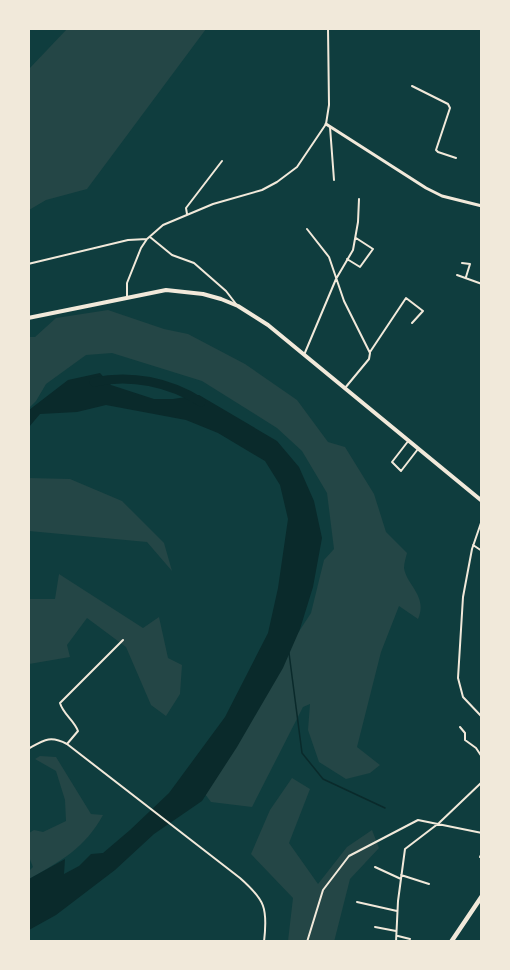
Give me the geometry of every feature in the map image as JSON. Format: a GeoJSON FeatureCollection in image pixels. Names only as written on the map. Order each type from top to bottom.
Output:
{"type":"FeatureCollection","features":[{"type":"Feature","properties":{"kind":"highway"},"geometry":{"type":"LineString","coordinates":[[451,942],[482,896]]}},
{"type":"Feature","properties":{"kind":"main road"},"geometry":{"type":"LineString","coordinates":[[28,318],[166,290],[203,294],[238,306],[268,325],[481,501]]}},
{"type":"Feature","properties":{"kind":"street"},"geometry":{"type":"LineString","coordinates":[[127,297],[127,283],[141,248],[163,225],[213,204],[262,190],[297,167],[326,124],[329,105],[328,28]]}},
{"type":"Feature","properties":{"kind":"street"},"geometry":{"type":"LineString","coordinates":[[412,87],[448,104],[450,108],[436,150],[456,158]]}},
{"type":"Feature","properties":{"kind":"street"},"geometry":{"type":"LineString","coordinates":[[326,124],[426,188],[442,196],[482,206]]}},
{"type":"Feature","properties":{"kind":"street"},"geometry":{"type":"LineString","coordinates":[[330,127],[334,180]]}},
{"type":"Feature","properties":{"kind":"street"},"geometry":{"type":"LineString","coordinates":[[187,215],[186,208],[222,160]]}},
{"type":"Feature","properties":{"kind":"street"},"geometry":{"type":"LineString","coordinates":[[304,355],[356,238],[359,199]]}},
{"type":"Feature","properties":{"kind":"street"},"geometry":{"type":"LineString","coordinates":[[307,229],[328,257],[344,301],[370,353]]}},
{"type":"Feature","properties":{"kind":"street"},"geometry":{"type":"LineString","coordinates":[[28,264],[128,240],[149,238],[172,255],[194,263],[226,291],[238,306]]}},
{"type":"Feature","properties":{"kind":"street"},"geometry":{"type":"LineString","coordinates":[[347,259],[360,267],[373,249],[356,238]]}},
{"type":"Feature","properties":{"kind":"street"},"geometry":{"type":"LineString","coordinates":[[462,263],[470,264],[466,277]]}},
{"type":"Feature","properties":{"kind":"street"},"geometry":{"type":"LineString","coordinates":[[457,275],[482,284]]}},
{"type":"Feature","properties":{"kind":"street"},"geometry":{"type":"LineString","coordinates":[[345,388],[369,359],[370,353],[406,298],[423,311],[412,323]]}},
{"type":"Feature","properties":{"kind":"street"},"geometry":{"type":"LineString","coordinates":[[409,440],[392,462],[401,471],[419,448]]}},
{"type":"Feature","properties":{"kind":"street"},"geometry":{"type":"LineString","coordinates":[[482,520],[473,546],[464,597],[458,678],[463,697],[482,717]]}},
{"type":"Feature","properties":{"kind":"street"},"geometry":{"type":"LineString","coordinates":[[473,546],[482,551]]}},
{"type":"Feature","properties":{"kind":"street"},"geometry":{"type":"LineString","coordinates":[[67,744],[78,731],[76,724],[60,703],[123,640]]}},
{"type":"Feature","properties":{"kind":"street"},"geometry":{"type":"LineString","coordinates":[[460,727],[465,733],[465,740],[476,748],[482,757]]}},
{"type":"Feature","properties":{"kind":"street"},"geometry":{"type":"LineString","coordinates":[[28,749],[53,738],[67,744],[219,860],[257,892],[263,901],[266,914],[264,942]]}},
{"type":"Feature","properties":{"kind":"street"},"geometry":{"type":"LineString","coordinates":[[396,942],[397,912],[405,849],[439,823],[482,782]]}},
{"type":"Feature","properties":{"kind":"street"},"geometry":{"type":"LineString","coordinates":[[307,942],[323,890],[349,856],[418,820],[482,833]]}},
{"type":"Feature","properties":{"kind":"street"},"geometry":{"type":"LineString","coordinates":[[375,867],[429,884]]}},
{"type":"Feature","properties":{"kind":"street"},"geometry":{"type":"LineString","coordinates":[[357,902],[397,912]]}},
{"type":"Feature","properties":{"kind":"street"},"geometry":{"type":"LineString","coordinates":[[375,927],[396,932]]}},
{"type":"Feature","properties":{"kind":"street"},"geometry":{"type":"LineString","coordinates":[[396,936],[410,939]]}},
{"type":"Feature","properties":{"kind":"shaded area"},"geometry":{"type":"Polygon","coordinates":[[[67,29],[206,29],[87,189],[46,200],[29,210],[29,69],[67,29]]]}},
{"type":"Feature","properties":{"kind":"shaded area"},"geometry":{"type":"Polygon","coordinates":[[[108,310],[164,329],[188,334],[245,364],[297,400],[328,442],[345,447],[374,494],[386,532],[407,553],[404,568],[419,598],[420,611],[418,619],[399,606],[381,652],[357,747],[380,765],[370,773],[346,779],[319,762],[308,730],[310,704],[303,707],[252,807],[211,802],[202,790],[257,696],[311,613],[324,560],[334,549],[327,493],[302,451],[277,428],[202,381],[112,353],[86,355],[46,384],[29,408],[29,337],[35,337],[56,318],[108,310]]]}},
{"type":"Feature","properties":{"kind":"shaded area"},"geometry":{"type":"Polygon","coordinates":[[[100,373],[111,385],[154,399],[199,395],[277,441],[299,467],[314,501],[322,538],[313,587],[300,629],[283,668],[237,747],[202,801],[154,834],[115,870],[56,915],[29,930],[29,879],[65,859],[64,874],[79,866],[91,854],[103,853],[169,793],[225,717],[268,633],[278,588],[288,519],[280,485],[265,461],[218,433],[186,420],[106,405],[77,412],[40,414],[29,427],[29,410],[68,380],[100,373]]]}},
{"type":"Feature","properties":{"kind":"shaded area"},"geometry":{"type":"Polygon","coordinates":[[[28,478],[70,479],[122,501],[164,543],[172,571],[147,542],[29,531],[28,478]]]}},
{"type":"Feature","properties":{"kind":"shaded area"},"geometry":{"type":"Polygon","coordinates":[[[59,574],[143,628],[159,617],[168,658],[182,665],[180,694],[166,716],[151,705],[126,647],[87,618],[67,645],[70,657],[29,664],[29,599],[55,599],[59,574]]]}},
{"type":"Feature","properties":{"kind":"shaded area"},"geometry":{"type":"Polygon","coordinates":[[[40,756],[56,757],[91,814],[103,815],[88,836],[71,853],[29,879],[29,871],[33,867],[29,857],[29,833],[34,830],[43,832],[66,821],[65,800],[56,771],[35,759],[40,756]]]}},
{"type":"Feature","properties":{"kind":"shaded area"},"geometry":{"type":"Polygon","coordinates":[[[292,778],[310,789],[289,843],[318,884],[347,847],[372,830],[379,848],[350,879],[334,942],[288,941],[293,898],[251,854],[270,810],[292,778]]]}},
{"type":"Feature","properties":{"kind":"waterway"},"geometry":{"type":"LineString","coordinates":[[94,382],[122,379],[149,382],[176,389],[201,402]]}},
{"type":"Feature","properties":{"kind":"waterway"},"geometry":{"type":"LineString","coordinates":[[289,653],[302,753],[323,779],[385,808]]}}]}
